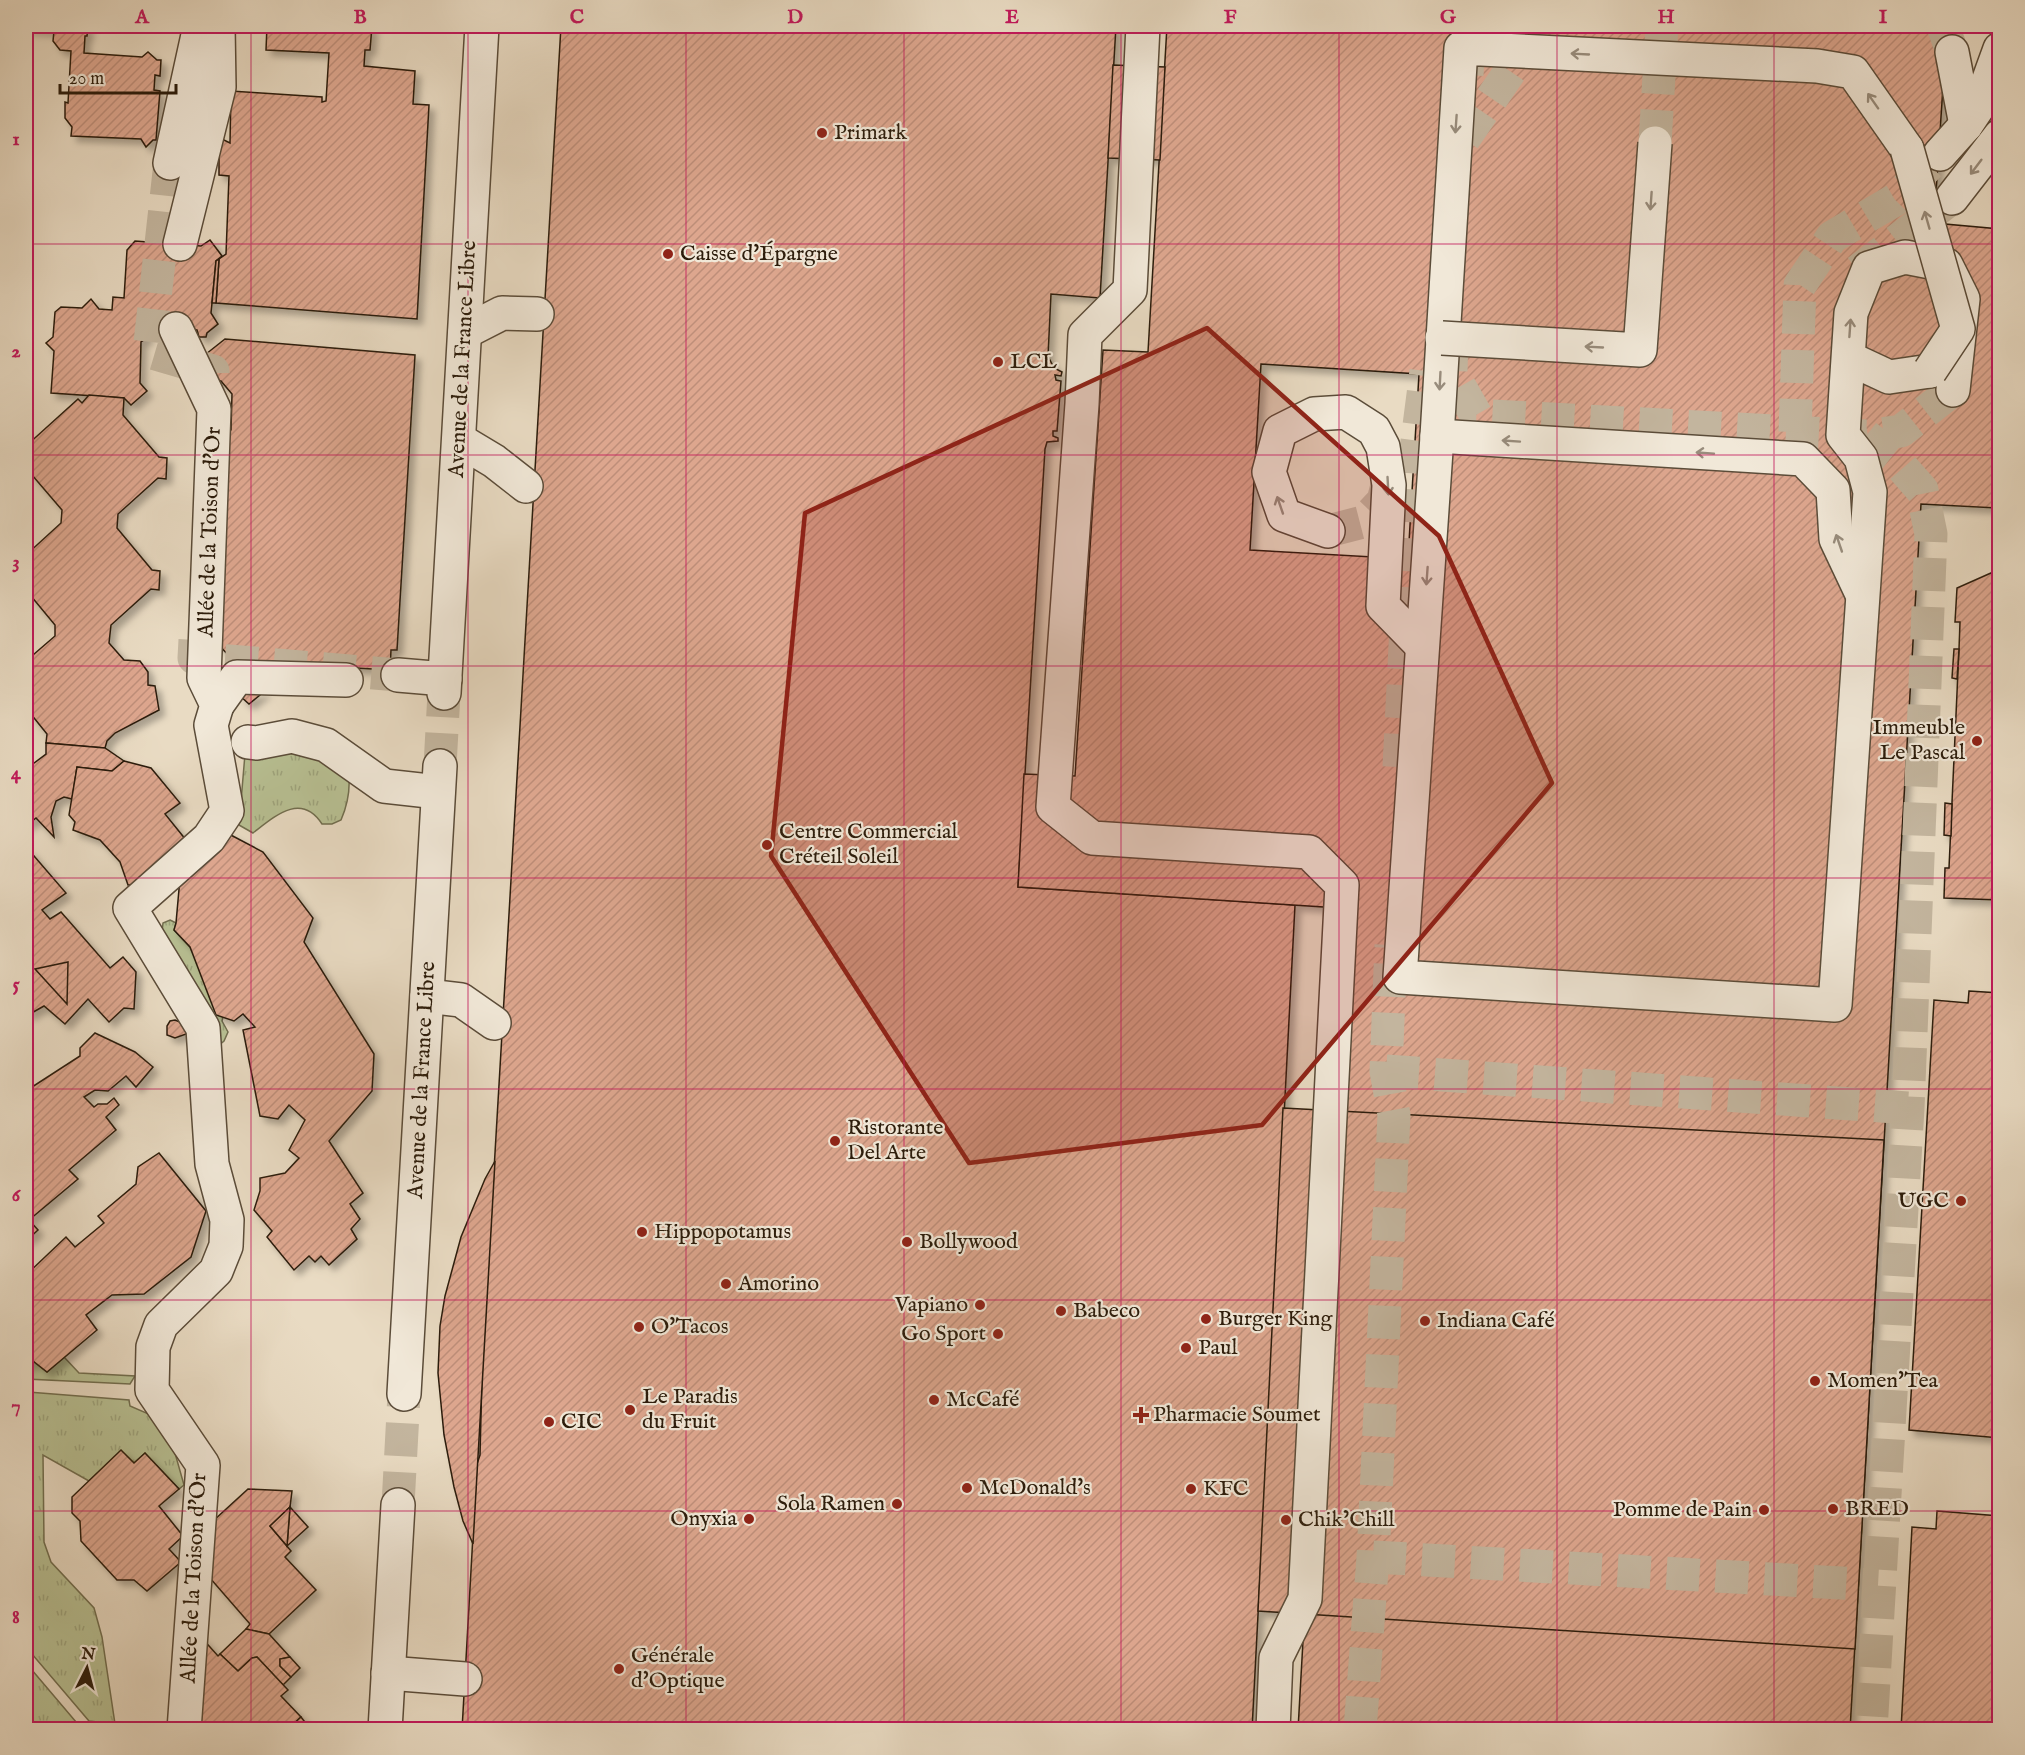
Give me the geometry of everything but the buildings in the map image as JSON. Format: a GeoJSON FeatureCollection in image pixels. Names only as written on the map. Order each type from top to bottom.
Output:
{"type":"FeatureCollection","features":[{"type":"Feature","properties":{"kind":"street"},"geometry":{"type":"LineString","coordinates":[[170,163],[198,35],[204,26]]}},
{"type":"Feature","properties":{"kind":"street"},"geometry":{"type":"LineString","coordinates":[[180,244],[219,87],[218,26]]}},
{"type":"Feature","properties":{"kind":"street","name":"Avenue de la France Libre"},"geometry":{"type":"LineString","coordinates":[[398,675],[445,686],[482,26]]}},
{"type":"Feature","properties":{"kind":"street"},"geometry":{"type":"LineString","coordinates":[[1143,26],[1130,290],[1086,335],[1083,404],[1053,807],[1092,838],[1309,852],[1342,885],[1305,1599],[1276,1658],[1273,1730]]}},
{"type":"Feature","properties":{"kind":"street"},"geometry":{"type":"LineString","coordinates":[[1942,381],[1958,329],[1907,149],[1853,72],[1817,66],[1461,48],[1400,977],[1835,1005],[1870,492],[1860,458],[1843,435],[1844,408],[1851,313],[1869,268],[1905,256],[1946,265],[1964,299],[1942,381]]}},
{"type":"Feature","properties":{"kind":"street"},"geometry":{"type":"LineString","coordinates":[[1940,154],[1966,125],[1980,104],[2000,49]]}},
{"type":"Feature","properties":{"kind":"street"},"geometry":{"type":"LineString","coordinates":[[1952,52],[1966,125]]}},
{"type":"Feature","properties":{"kind":"street"},"geometry":{"type":"LineString","coordinates":[[1952,198],[2000,136]]}},
{"type":"Feature","properties":{"kind":"street"},"geometry":{"type":"LineString","coordinates":[[1442,338],[1640,350],[1655,143]]}},
{"type":"Feature","properties":{"kind":"street"},"geometry":{"type":"LineString","coordinates":[[465,332],[502,313],[537,314]]}},
{"type":"Feature","properties":{"kind":"street","name":"Allée de la Toison d'Or"},"geometry":{"type":"LineString","coordinates":[[176,329],[214,409],[204,678],[217,705]]}},
{"type":"Feature","properties":{"kind":"street"},"geometry":{"type":"LineString","coordinates":[[1859,363],[1889,377],[1942,381]]}},
{"type":"Feature","properties":{"kind":"street"},"geometry":{"type":"LineString","coordinates":[[1328,531],[1284,515],[1269,472],[1280,431],[1314,414],[1346,412],[1374,430],[1383,447],[1389,485],[1383,606],[1422,646]]}},
{"type":"Feature","properties":{"kind":"street"},"geometry":{"type":"LineString","coordinates":[[1437,436],[1803,459],[1833,490],[1836,539],[1863,596]]}},
{"type":"Feature","properties":{"kind":"street"},"geometry":{"type":"LineString","coordinates":[[459,440],[494,461],[526,486]]}},
{"type":"Feature","properties":{"kind":"street","name":"Allée de la Toison d'Or"},"geometry":{"type":"LineString","coordinates":[[184,1730],[203,1465],[152,1390],[153,1347],[161,1325],[216,1270],[226,1246],[227,1220],[212,1164],[204,1028],[130,909],[209,838],[227,811],[211,725],[217,705],[237,677],[346,680]]}},
{"type":"Feature","properties":{"kind":"street","name":"Avenue de la France Libre"},"geometry":{"type":"LineString","coordinates":[[248,742],[256,743],[292,736],[326,745],[384,786],[439,779],[404,1394]]}},
{"type":"Feature","properties":{"kind":"street"},"geometry":{"type":"LineString","coordinates":[[427,996],[461,1000],[494,1023]]}},
{"type":"Feature","properties":{"kind":"street"},"geometry":{"type":"LineString","coordinates":[[385,1730],[398,1505]]}},
{"type":"Feature","properties":{"kind":"street"},"geometry":{"type":"LineString","coordinates":[[388,1672],[465,1679]]}},
{"type":"Feature","properties":{"kind":"highlighted area"},"geometry":{"type":"Polygon","coordinates":[[[1207,328],[1439,536],[1552,783],[1262,1125],[969,1163],[771,856],[805,513],[1207,328]]]}},
{"type":"Feature","properties":{"kind":"green space"},"geometry":{"type":"Polygon","coordinates":[[[303,750],[349,778],[348,800],[341,820],[332,824],[322,824],[314,815],[297,808],[279,814],[253,833],[239,825],[245,754],[303,750]]]}},
{"type":"Feature","properties":{"kind":"green space"},"geometry":{"type":"Polygon","coordinates":[[[170,920],[176,923],[174,930],[190,947],[223,1017],[222,1021],[228,1032],[224,1041],[218,1046],[162,932],[163,923],[170,920]]]}},
{"type":"Feature","properties":{"kind":"green space"},"geometry":{"type":"Polygon","coordinates":[[[64,1357],[79,1373],[135,1376],[130,1384],[26,1379],[26,1364],[28,1367],[34,1362],[47,1372],[64,1357]]]}},
{"type":"Feature","properties":{"kind":"green space"},"geometry":{"type":"Polygon","coordinates":[[[28,1392],[129,1400],[130,1406],[151,1415],[173,1446],[184,1485],[179,1489],[145,1453],[134,1463],[121,1451],[89,1481],[43,1455],[44,1542],[51,1562],[94,1608],[102,1637],[115,1724],[89,1721],[26,1647],[26,1402],[28,1392]]]}},
{"type":"Feature","properties":{"kind":"green space"},"geometry":{"type":"Polygon","coordinates":[[[26,1663],[82,1729],[26,1729],[26,1663]]]}},
{"type":"Feature","properties":{"kind":"tunnel"},"geometry":{"type":"LineString","coordinates":[[1467,75],[1470,26]]}},
{"type":"Feature","properties":{"kind":"tunnel"},"geometry":{"type":"LineString","coordinates":[[1464,139],[1541,26]]}},
{"type":"Feature","properties":{"kind":"tunnel"},"geometry":{"type":"LineString","coordinates":[[1655,143],[1662,26]]}},
{"type":"Feature","properties":{"kind":"tunnel"},"geometry":{"type":"LineString","coordinates":[[1943,26],[1952,52]]}},
{"type":"Feature","properties":{"kind":"tunnel"},"geometry":{"type":"LineString","coordinates":[[1795,432],[1800,285],[1832,237],[1895,200],[1934,160]]}},
{"type":"Feature","properties":{"kind":"tunnel"},"geometry":{"type":"LineString","coordinates":[[170,163],[149,352],[213,371],[213,373]]}},
{"type":"Feature","properties":{"kind":"tunnel"},"geometry":{"type":"LineString","coordinates":[[1858,271],[1948,201]]}},
{"type":"Feature","properties":{"kind":"tunnel"},"geometry":{"type":"LineString","coordinates":[[1452,340],[1451,371],[1476,415],[1866,436],[1901,431],[1953,390]]}},
{"type":"Feature","properties":{"kind":"tunnel"},"geometry":{"type":"LineString","coordinates":[[1399,767],[1414,465],[1426,371]]}},
{"type":"Feature","properties":{"kind":"tunnel"},"geometry":{"type":"LineString","coordinates":[[1866,436],[1893,457],[1922,490],[1931,534],[1908,1108],[1871,1730]]}},
{"type":"Feature","properties":{"kind":"tunnel"},"geometry":{"type":"LineString","coordinates":[[1328,531],[1363,522],[1383,501],[1390,473]]}},
{"type":"Feature","properties":{"kind":"tunnel"},"geometry":{"type":"LineString","coordinates":[[195,640],[194,658],[398,675]]}},
{"type":"Feature","properties":{"kind":"tunnel"},"geometry":{"type":"LineString","coordinates":[[440,766],[444,693]]}},
{"type":"Feature","properties":{"kind":"tunnel"},"geometry":{"type":"LineString","coordinates":[[1360,1730],[1373,1557],[1394,1115],[1386,1071],[1391,945]]}},
{"type":"Feature","properties":{"kind":"tunnel"},"geometry":{"type":"LineString","coordinates":[[1386,1071],[1908,1108]]}},
{"type":"Feature","properties":{"kind":"tunnel"},"geometry":{"type":"LineString","coordinates":[[398,1505],[404,1394]]}},
{"type":"Feature","properties":{"kind":"tunnel"},"geometry":{"type":"LineString","coordinates":[[1373,1557],[1878,1585]]}},
{"type":"Feature","properties":{"kind":"place","name":"Primark"},"geometry":{"type":"Point","coordinates":[822,133]}},
{"type":"Feature","properties":{"kind":"place","name":"Caisse d'Épargne"},"geometry":{"type":"Point","coordinates":[668,254]}},
{"type":"Feature","properties":{"kind":"place","name":"LCL"},"geometry":{"type":"Point","coordinates":[998,362]}},
{"type":"Feature","properties":{"kind":"place","name":"Immeuble Le Pascal"},"geometry":{"type":"Point","coordinates":[1977,741]}},
{"type":"Feature","properties":{"kind":"place","name":"Centre Commercial Créteil Soleil"},"geometry":{"type":"Point","coordinates":[767,845]}},
{"type":"Feature","properties":{"kind":"place","name":"Ristorante Del Arte"},"geometry":{"type":"Point","coordinates":[835,1141]}},
{"type":"Feature","properties":{"kind":"place","name":"UGC"},"geometry":{"type":"Point","coordinates":[1961,1201]}},
{"type":"Feature","properties":{"kind":"place","name":"Hippopotamus"},"geometry":{"type":"Point","coordinates":[642,1232]}},
{"type":"Feature","properties":{"kind":"place","name":"Bollywood"},"geometry":{"type":"Point","coordinates":[907,1242]}},
{"type":"Feature","properties":{"kind":"place","name":"Amorino"},"geometry":{"type":"Point","coordinates":[726,1284]}},
{"type":"Feature","properties":{"kind":"place","name":"Vapiano"},"geometry":{"type":"Point","coordinates":[980,1305]}},
{"type":"Feature","properties":{"kind":"place","name":"Babeco"},"geometry":{"type":"Point","coordinates":[1061,1311]}},
{"type":"Feature","properties":{"kind":"place","name":"Burger King"},"geometry":{"type":"Point","coordinates":[1206,1319]}},
{"type":"Feature","properties":{"kind":"place","name":"Indiana Café"},"geometry":{"type":"Point","coordinates":[1425,1321]}},
{"type":"Feature","properties":{"kind":"place","name":"O'Tacos"},"geometry":{"type":"Point","coordinates":[639,1327]}},
{"type":"Feature","properties":{"kind":"place","name":"Go Sport"},"geometry":{"type":"Point","coordinates":[998,1334]}},
{"type":"Feature","properties":{"kind":"place","name":"Paul"},"geometry":{"type":"Point","coordinates":[1186,1348]}},
{"type":"Feature","properties":{"kind":"place","name":"Momen'Tea"},"geometry":{"type":"Point","coordinates":[1815,1381]}},
{"type":"Feature","properties":{"kind":"place","name":"McCafé"},"geometry":{"type":"Point","coordinates":[934,1400]}},
{"type":"Feature","properties":{"kind":"place","name":"Le Paradis du Fruit"},"geometry":{"type":"Point","coordinates":[630,1410]}},
{"type":"Feature","properties":{"kind":"place","name":"Pharmacie Soumet"},"geometry":{"type":"Point","coordinates":[1141,1415]}},
{"type":"Feature","properties":{"kind":"place","name":"CIC"},"geometry":{"type":"Point","coordinates":[549,1422]}},
{"type":"Feature","properties":{"kind":"place","name":"McDonald's"},"geometry":{"type":"Point","coordinates":[967,1488]}},
{"type":"Feature","properties":{"kind":"place","name":"KFC"},"geometry":{"type":"Point","coordinates":[1191,1489]}},
{"type":"Feature","properties":{"kind":"place","name":"Sola Ramen"},"geometry":{"type":"Point","coordinates":[897,1504]}},
{"type":"Feature","properties":{"kind":"place","name":"BRED"},"geometry":{"type":"Point","coordinates":[1833,1509]}},
{"type":"Feature","properties":{"kind":"place","name":"Pomme de Pain"},"geometry":{"type":"Point","coordinates":[1764,1510]}},
{"type":"Feature","properties":{"kind":"place","name":"Onyxia"},"geometry":{"type":"Point","coordinates":[749,1519]}},
{"type":"Feature","properties":{"kind":"place","name":"Chik’Chill"},"geometry":{"type":"Point","coordinates":[1286,1520]}},
{"type":"Feature","properties":{"kind":"place","name":"Générale d'Optique"},"geometry":{"type":"Point","coordinates":[619,1669]}}]}
